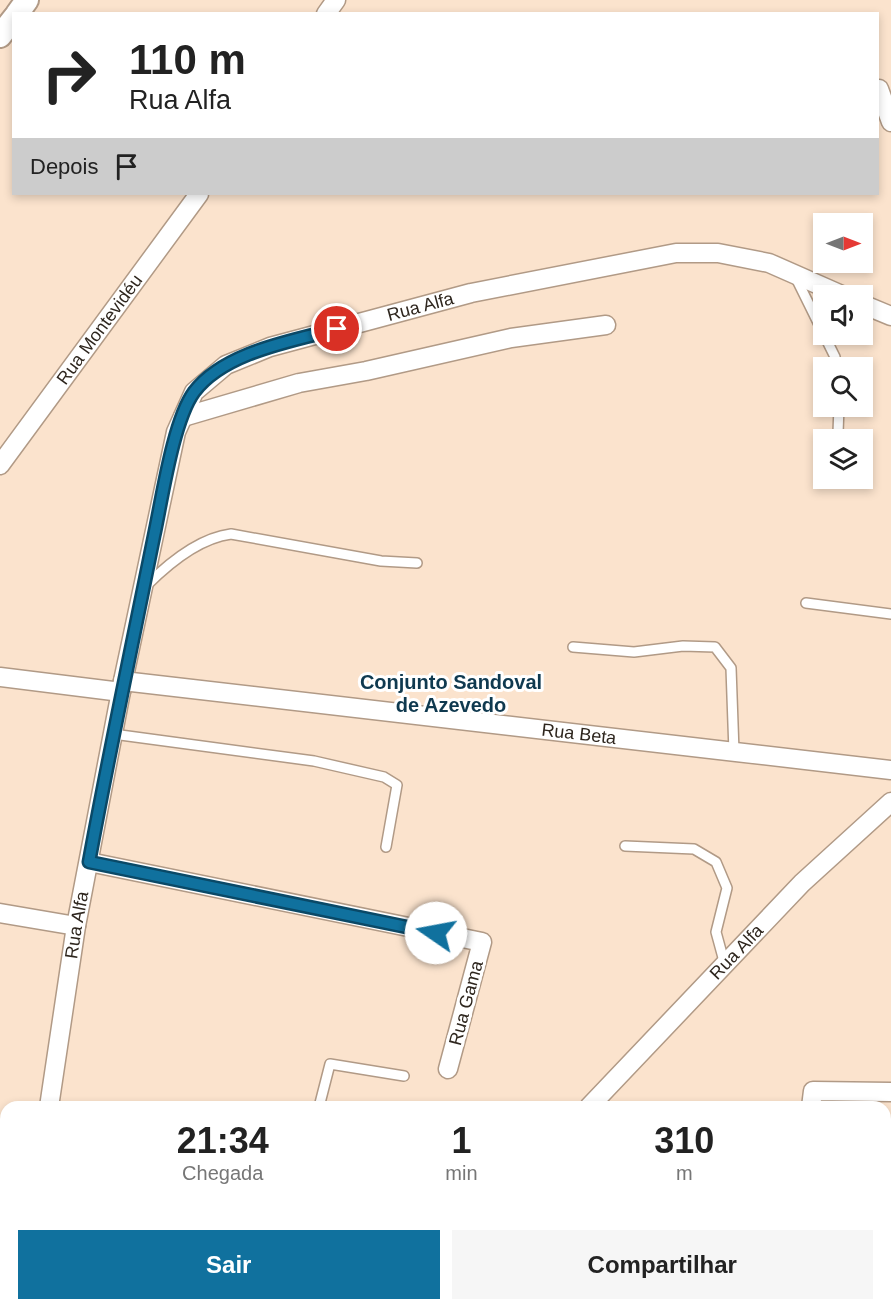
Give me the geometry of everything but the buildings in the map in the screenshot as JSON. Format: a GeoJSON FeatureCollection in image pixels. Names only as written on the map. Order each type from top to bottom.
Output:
{"type":"FeatureCollection","features":[{"type":"Feature","properties":{"kind":"street"},"geometry":{"type":"LineString","coordinates":[[18,12],[27,0]]}},
{"type":"Feature","properties":{"kind":"street"},"geometry":{"type":"LineString","coordinates":[[0,36],[12,21]]}},
{"type":"Feature","properties":{"kind":"street"},"geometry":{"type":"LineString","coordinates":[[882,88],[891,122]]}},
{"type":"Feature","properties":{"kind":"street","name":"Rua Montevidéu"},"geometry":{"type":"LineString","coordinates":[[0,465],[198,195]]}},
{"type":"Feature","properties":{"kind":"street","name":"Rua Alfa"},"geometry":{"type":"LineString","coordinates":[[50,1101],[76,926],[122,687],[176,432],[194,392],[226,365],[270,347],[471,293],[676,253],[718,253],[769,263],[819,285]]}},
{"type":"Feature","properties":{"kind":"street"},"geometry":{"type":"LineString","coordinates":[[873,309],[891,316]]}},
{"type":"Feature","properties":{"kind":"street"},"geometry":{"type":"LineString","coordinates":[[183,417],[299,383],[366,371],[511,338],[606,325]]}},
{"type":"Feature","properties":{"kind":"street","name":"Rua Beta"},"geometry":{"type":"LineString","coordinates":[[0,677],[122,687],[891,770]]}},
{"type":"Feature","properties":{"kind":"street","name":"Rua Alfa"},"geometry":{"type":"LineString","coordinates":[[595,1101],[802,883],[891,802]]}},
{"type":"Feature","properties":{"kind":"street","name":"Rua Gama"},"geometry":{"type":"LineString","coordinates":[[89,862],[482,942],[448,1069]]}},
{"type":"Feature","properties":{"kind":"street"},"geometry":{"type":"LineString","coordinates":[[0,913],[76,926]]}},
{"type":"Feature","properties":{"kind":"street"},"geometry":{"type":"LineString","coordinates":[[812,1099],[891,1092]]}},
{"type":"Feature","properties":{"kind":"lane"},"geometry":{"type":"LineString","coordinates":[[794,274],[835,357]]}},
{"type":"Feature","properties":{"kind":"lane"},"geometry":{"type":"LineString","coordinates":[[143,588],[161,570],[213,536],[231,534],[381,561],[417,563]]}},
{"type":"Feature","properties":{"kind":"lane"},"geometry":{"type":"LineString","coordinates":[[806,603],[891,614]]}},
{"type":"Feature","properties":{"kind":"lane"},"geometry":{"type":"LineString","coordinates":[[573,647],[634,652],[683,646],[715,647],[731,668],[734,752]]}},
{"type":"Feature","properties":{"kind":"lane"},"geometry":{"type":"LineString","coordinates":[[113,734],[314,761],[384,777],[397,784],[386,847]]}},
{"type":"Feature","properties":{"kind":"lane"},"geometry":{"type":"LineString","coordinates":[[625,846],[694,849],[716,862],[727,888],[716,932],[724,965]]}},
{"type":"Feature","properties":{"kind":"lane"},"geometry":{"type":"LineString","coordinates":[[321,1101],[330,1064],[404,1076]]}},
{"type":"Feature","properties":{"kind":"district","name":"Conjunto Sandoval de Azevedo"},"geometry":{"type":"Point","coordinates":[451,694]}},
{"type":"Feature","properties":{"kind":"route"},"geometry":{"type":"LineString","coordinates":[[337,329],[270,347],[226,365],[194,392],[176,432],[123,681],[89,862],[436,933]]}}]}
